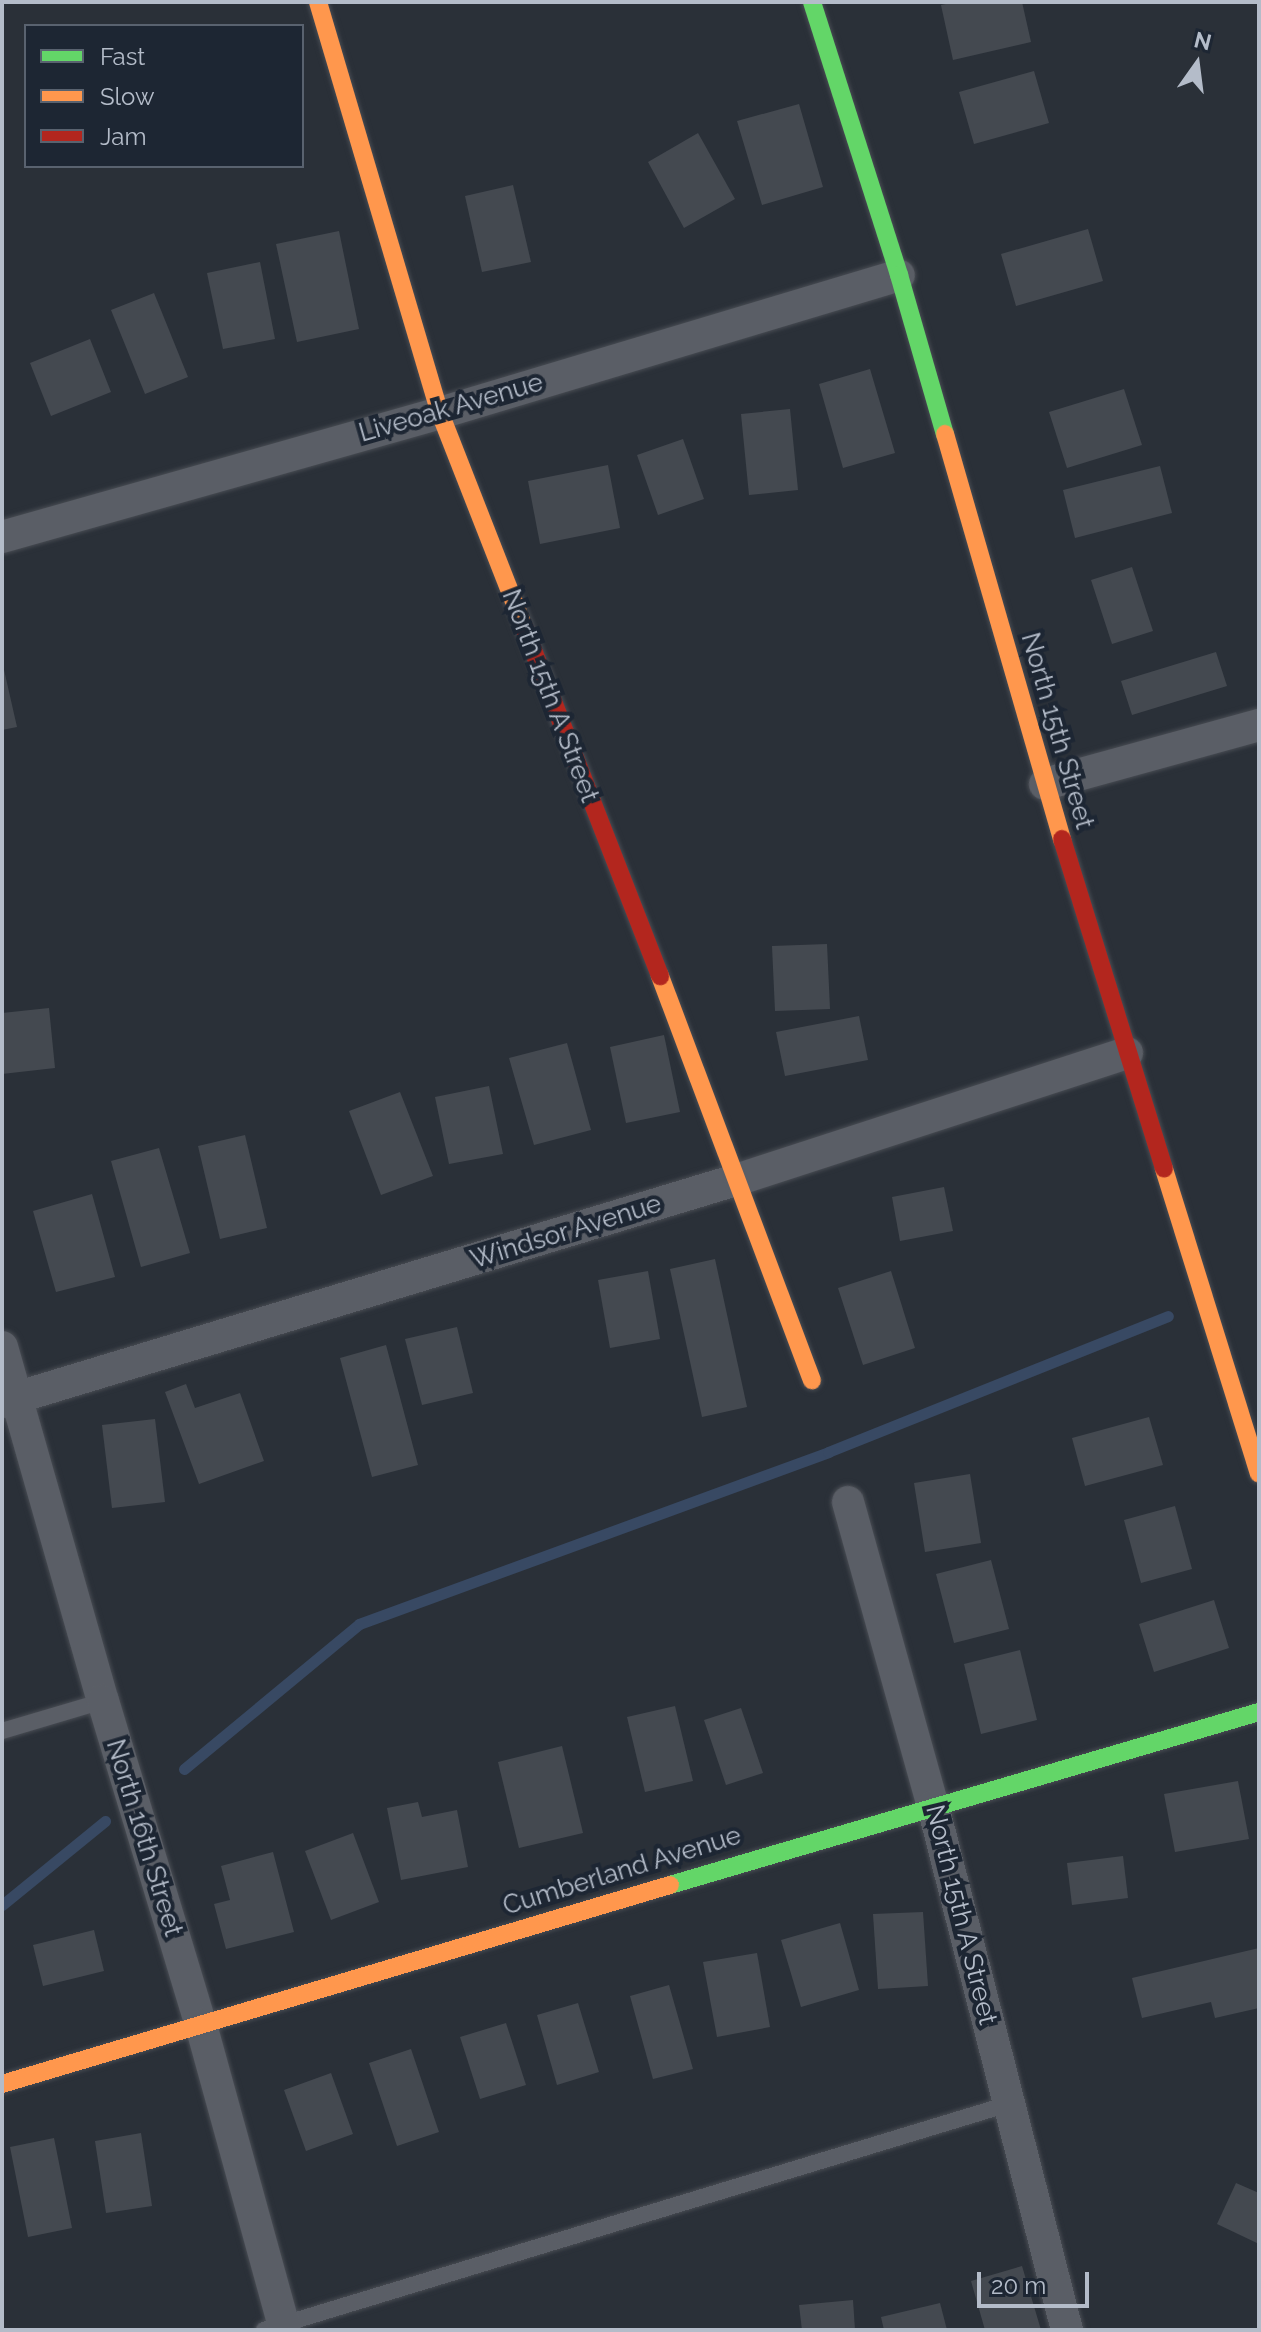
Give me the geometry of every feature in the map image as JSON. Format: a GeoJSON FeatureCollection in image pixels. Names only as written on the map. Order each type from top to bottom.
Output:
{"type":"FeatureCollection","features":[{"type":"Feature","properties":{"kind":"street","name":"North 15th A Street"},"geometry":{"type":"LineString","coordinates":[[318,2],[440,413],[739,1179],[812,1380]]}},
{"type":"Feature","properties":{"kind":"street","name":"North 15th Street"},"geometry":{"type":"LineString","coordinates":[[812,2],[899,275],[1045,784],[1259,1474]]}},
{"type":"Feature","properties":{"kind":"street","name":"Liveoak Avenue"},"geometry":{"type":"LineString","coordinates":[[2,537],[440,413],[899,275]]}},
{"type":"Feature","properties":{"kind":"street"},"geometry":{"type":"LineString","coordinates":[[1045,784],[1259,725]]}},
{"type":"Feature","properties":{"kind":"street","name":"Windsor Avenue"},"geometry":{"type":"LineString","coordinates":[[10,1400],[739,1179],[1127,1053]]}},
{"type":"Feature","properties":{"kind":"street","name":"North 16th Street"},"geometry":{"type":"LineString","coordinates":[[2,1347],[10,1400],[201,2025],[277,2328]]}},
{"type":"Feature","properties":{"kind":"street","name":"North 15th A Street"},"geometry":{"type":"LineString","coordinates":[[848,1502],[933,1806],[1067,2330]]}},
{"type":"Feature","properties":{"kind":"street","name":"Cumberland Avenue"},"geometry":{"type":"LineString","coordinates":[[2,2084],[1259,1712]]}},
{"type":"Feature","properties":{"kind":"lane"},"geometry":{"type":"LineString","coordinates":[[2,1731],[103,1701]]}},
{"type":"Feature","properties":{"kind":"lane"},"geometry":{"type":"LineString","coordinates":[[277,2328],[1009,2104]]}},
{"type":"Feature","properties":{"kind":"building"},"geometry":{"type":"Polygon","coordinates":[[[955,2],[1022,2],[1031,42],[953,60],[941,5],[955,2]]]}},
{"type":"Feature","properties":{"kind":"building"},"geometry":{"type":"Polygon","coordinates":[[[1034,71],[1049,123],[974,144],[959,92],[1034,71]]]}},
{"type":"Feature","properties":{"kind":"building"},"geometry":{"type":"Polygon","coordinates":[[[799,104],[823,187],[762,205],[737,121],[799,104]]]}},
{"type":"Feature","properties":{"kind":"building"},"geometry":{"type":"Polygon","coordinates":[[[698,133],[735,199],[684,228],[648,162],[698,133]]]}},
{"type":"Feature","properties":{"kind":"building"},"geometry":{"type":"Polygon","coordinates":[[[513,185],[531,262],[482,272],[465,196],[513,185]]]}},
{"type":"Feature","properties":{"kind":"building"},"geometry":{"type":"Polygon","coordinates":[[[1088,229],[1103,281],[1016,306],[1001,254],[1088,229]]]}},
{"type":"Feature","properties":{"kind":"building"},"geometry":{"type":"Polygon","coordinates":[[[339,231],[359,329],[297,342],[276,244],[339,231]]]}},
{"type":"Feature","properties":{"kind":"building"},"geometry":{"type":"Polygon","coordinates":[[[260,262],[275,339],[223,349],[207,273],[260,262]]]}},
{"type":"Feature","properties":{"kind":"building"},"geometry":{"type":"Polygon","coordinates":[[[154,293],[188,377],[145,394],[111,310],[154,293]]]}},
{"type":"Feature","properties":{"kind":"building"},"geometry":{"type":"Polygon","coordinates":[[[90,339],[111,392],[51,416],[30,363],[90,339]]]}},
{"type":"Feature","properties":{"kind":"building"},"geometry":{"type":"Polygon","coordinates":[[[870,369],[895,453],[843,468],[819,384],[870,369]]]}},
{"type":"Feature","properties":{"kind":"building"},"geometry":{"type":"Polygon","coordinates":[[[1124,389],[1142,445],[1067,468],[1049,412],[1124,389]]]}},
{"type":"Feature","properties":{"kind":"building"},"geometry":{"type":"Polygon","coordinates":[[[790,409],[798,490],[749,495],[741,414],[790,409]]]}},
{"type":"Feature","properties":{"kind":"building"},"geometry":{"type":"Polygon","coordinates":[[[683,439],[704,499],[658,515],[637,455],[683,439]]]}},
{"type":"Feature","properties":{"kind":"building"},"geometry":{"type":"Polygon","coordinates":[[[608,465],[620,528],[540,544],[528,481],[608,465]]]}},
{"type":"Feature","properties":{"kind":"building"},"geometry":{"type":"Polygon","coordinates":[[[1160,466],[1172,513],[1075,538],[1063,490],[1160,466]]]}},
{"type":"Feature","properties":{"kind":"building"},"geometry":{"type":"Polygon","coordinates":[[[1132,567],[1153,631],[1112,644],[1091,580],[1132,567]]]}},
{"type":"Feature","properties":{"kind":"building"},"geometry":{"type":"Polygon","coordinates":[[[1216,652],[1227,686],[1132,715],[1121,681],[1216,652]]]}},
{"type":"Feature","properties":{"kind":"building"},"geometry":{"type":"Polygon","coordinates":[[[2,661],[17,727],[2,730],[2,661]]]}},
{"type":"Feature","properties":{"kind":"building"},"geometry":{"type":"Polygon","coordinates":[[[827,944],[830,1009],[775,1011],[772,946],[827,944]]]}},
{"type":"Feature","properties":{"kind":"building"},"geometry":{"type":"Polygon","coordinates":[[[49,1008],[55,1068],[2,1074],[2,1013],[49,1008]]]}},
{"type":"Feature","properties":{"kind":"building"},"geometry":{"type":"Polygon","coordinates":[[[859,1016],[868,1060],[785,1076],[776,1032],[859,1016]]]}},
{"type":"Feature","properties":{"kind":"building"},"geometry":{"type":"Polygon","coordinates":[[[664,1035],[680,1112],[626,1123],[610,1047],[664,1035]]]}},
{"type":"Feature","properties":{"kind":"building"},"geometry":{"type":"Polygon","coordinates":[[[567,1043],[591,1130],[534,1145],[509,1058],[567,1043]]]}},
{"type":"Feature","properties":{"kind":"building"},"geometry":{"type":"Polygon","coordinates":[[[489,1086],[503,1154],[449,1164],[435,1097],[489,1086]]]}},
{"type":"Feature","properties":{"kind":"building"},"geometry":{"type":"Polygon","coordinates":[[[400,1092],[433,1176],[381,1195],[349,1111],[400,1092]]]}},
{"type":"Feature","properties":{"kind":"building"},"geometry":{"type":"Polygon","coordinates":[[[245,1135],[267,1228],[220,1239],[198,1146],[245,1135]]]}},
{"type":"Feature","properties":{"kind":"building"},"geometry":{"type":"Polygon","coordinates":[[[159,1148],[190,1253],[141,1267],[111,1161],[159,1148]]]}},
{"type":"Feature","properties":{"kind":"building"},"geometry":{"type":"Polygon","coordinates":[[[944,1187],[953,1231],[900,1241],[892,1197],[944,1187]]]}},
{"type":"Feature","properties":{"kind":"building"},"geometry":{"type":"Polygon","coordinates":[[[92,1194],[115,1277],[56,1292],[33,1211],[92,1194]]]}},
{"type":"Feature","properties":{"kind":"building"},"geometry":{"type":"Polygon","coordinates":[[[715,1259],[747,1407],[702,1417],[670,1269],[715,1259]]]}},
{"type":"Feature","properties":{"kind":"building"},"geometry":{"type":"Polygon","coordinates":[[[648,1271],[660,1339],[610,1348],[598,1280],[648,1271]]]}},
{"type":"Feature","properties":{"kind":"building"},"geometry":{"type":"Polygon","coordinates":[[[891,1271],[915,1348],[863,1365],[838,1288],[891,1271]]]}},
{"type":"Feature","properties":{"kind":"building"},"geometry":{"type":"Polygon","coordinates":[[[457,1327],[473,1393],[422,1405],[405,1339],[457,1327]]]}},
{"type":"Feature","properties":{"kind":"building"},"geometry":{"type":"Polygon","coordinates":[[[386,1345],[418,1465],[372,1477],[340,1358],[386,1345]]]}},
{"type":"Feature","properties":{"kind":"building"},"geometry":{"type":"Polygon","coordinates":[[[186,1384],[195,1408],[240,1393],[264,1461],[199,1484],[165,1392],[186,1384]]]}},
{"type":"Feature","properties":{"kind":"building"},"geometry":{"type":"Polygon","coordinates":[[[1149,1417],[1163,1465],[1085,1486],[1072,1438],[1149,1417]]]}},
{"type":"Feature","properties":{"kind":"building"},"geometry":{"type":"Polygon","coordinates":[[[155,1419],[165,1502],[112,1508],[102,1425],[155,1419]]]}},
{"type":"Feature","properties":{"kind":"building"},"geometry":{"type":"Polygon","coordinates":[[[970,1474],[981,1543],[925,1552],[914,1483],[970,1474]]]}},
{"type":"Feature","properties":{"kind":"building"},"geometry":{"type":"Polygon","coordinates":[[[1175,1506],[1192,1569],[1141,1583],[1124,1520],[1175,1506]]]}},
{"type":"Feature","properties":{"kind":"building"},"geometry":{"type":"Polygon","coordinates":[[[991,1560],[1009,1629],[954,1643],[936,1574],[991,1560]]]}},
{"type":"Feature","properties":{"kind":"building"},"geometry":{"type":"Polygon","coordinates":[[[1214,1600],[1229,1648],[1154,1672],[1139,1624],[1214,1600]]]}},
{"type":"Feature","properties":{"kind":"building"},"geometry":{"type":"Polygon","coordinates":[[[1020,1650],[1037,1720],[981,1734],[964,1664],[1020,1650]]]}},
{"type":"Feature","properties":{"kind":"building"},"geometry":{"type":"Polygon","coordinates":[[[675,1706],[693,1781],[645,1792],[627,1717],[675,1706]]]}},
{"type":"Feature","properties":{"kind":"building"},"geometry":{"type":"Polygon","coordinates":[[[741,1708],[763,1773],[726,1785],[704,1720],[741,1708]]]}},
{"type":"Feature","properties":{"kind":"building"},"geometry":{"type":"Polygon","coordinates":[[[562,1746],[583,1833],[519,1848],[498,1762],[562,1746]]]}},
{"type":"Feature","properties":{"kind":"building"},"geometry":{"type":"Polygon","coordinates":[[[1238,1781],[1249,1839],[1175,1852],[1164,1794],[1238,1781]]]}},
{"type":"Feature","properties":{"kind":"building"},"geometry":{"type":"Polygon","coordinates":[[[418,1802],[422,1817],[457,1810],[468,1867],[401,1880],[387,1808],[418,1802]]]}},
{"type":"Feature","properties":{"kind":"building"},"geometry":{"type":"Polygon","coordinates":[[[353,1833],[379,1902],[331,1920],[305,1851],[353,1833]]]}},
{"type":"Feature","properties":{"kind":"building"},"geometry":{"type":"Polygon","coordinates":[[[273,1852],[294,1932],[226,1949],[214,1904],[230,1900],[221,1866],[273,1852]]]}},
{"type":"Feature","properties":{"kind":"building"},"geometry":{"type":"Polygon","coordinates":[[[1123,1856],[1128,1898],[1072,1905],[1067,1863],[1123,1856]]]}},
{"type":"Feature","properties":{"kind":"building"},"geometry":{"type":"Polygon","coordinates":[[[923,1912],[928,1986],[878,1989],[873,1914],[923,1912]]]}},
{"type":"Feature","properties":{"kind":"building"},"geometry":{"type":"Polygon","coordinates":[[[840,1923],[859,1990],[801,2007],[781,1940],[840,1923]]]}},
{"type":"Feature","properties":{"kind":"building"},"geometry":{"type":"Polygon","coordinates":[[[94,1930],[104,1971],[43,1986],[33,1945],[94,1930]]]}},
{"type":"Feature","properties":{"kind":"building"},"geometry":{"type":"Polygon","coordinates":[[[1259,1948],[1259,2008],[1215,2018],[1211,2002],[1142,2018],[1132,1978],[1259,1948]]]}},
{"type":"Feature","properties":{"kind":"building"},"geometry":{"type":"Polygon","coordinates":[[[757,1953],[770,2027],[717,2037],[703,1962],[757,1953]]]}},
{"type":"Feature","properties":{"kind":"building"},"geometry":{"type":"Polygon","coordinates":[[[669,1985],[693,2069],[653,2079],[630,1996],[669,1985]]]}},
{"type":"Feature","properties":{"kind":"building"},"geometry":{"type":"Polygon","coordinates":[[[578,2003],[599,2072],[557,2085],[537,2015],[578,2003]]]}},
{"type":"Feature","properties":{"kind":"building"},"geometry":{"type":"Polygon","coordinates":[[[506,2023],[526,2085],[480,2099],[460,2037],[506,2023]]]}},
{"type":"Feature","properties":{"kind":"building"},"geometry":{"type":"Polygon","coordinates":[[[411,2049],[439,2132],[397,2146],[369,2063],[411,2049]]]}},
{"type":"Feature","properties":{"kind":"building"},"geometry":{"type":"Polygon","coordinates":[[[331,2073],[353,2134],[306,2151],[284,2090],[331,2073]]]}},
{"type":"Feature","properties":{"kind":"building"},"geometry":{"type":"Polygon","coordinates":[[[141,2133],[152,2206],[106,2213],[95,2141],[141,2133]]]}},
{"type":"Feature","properties":{"kind":"building"},"geometry":{"type":"Polygon","coordinates":[[[54,2138],[72,2228],[28,2237],[10,2147],[54,2138]]]}},
{"type":"Feature","properties":{"kind":"building"},"geometry":{"type":"Polygon","coordinates":[[[1236,2183],[1259,2193],[1259,2244],[1217,2224],[1236,2183]]]}},
{"type":"Feature","properties":{"kind":"building"},"geometry":{"type":"Polygon","coordinates":[[[1022,2266],[1041,2330],[985,2330],[971,2281],[1022,2266]]]}},
{"type":"Feature","properties":{"kind":"building"},"geometry":{"type":"Polygon","coordinates":[[[853,2300],[855,2330],[802,2330],[799,2305],[853,2300]]]}},
{"type":"Feature","properties":{"kind":"building"},"geometry":{"type":"Polygon","coordinates":[[[940,2303],[947,2330],[884,2330],[881,2317],[940,2303]]]}},
{"type":"Feature","properties":{"kind":"waterway"},"geometry":{"type":"LineString","coordinates":[[184,1769],[359,1624],[828,1452],[1168,1316]]}},
{"type":"Feature","properties":{"kind":"waterway"},"geometry":{"type":"LineString","coordinates":[[2,1905],[105,1821]]}},
{"type":"Feature","properties":{"kind":"traffic: fast"},"geometry":{"type":"LineString","coordinates":[[812,2],[899,275],[945,434]]}},
{"type":"Feature","properties":{"kind":"traffic: fast"},"geometry":{"type":"LineString","coordinates":[[670,1885],[1259,1712]]}},
{"type":"Feature","properties":{"kind":"traffic: slow"},"geometry":{"type":"LineString","coordinates":[[318,2],[440,413],[524,627]]}},
{"type":"Feature","properties":{"kind":"traffic: slow"},"geometry":{"type":"LineString","coordinates":[[945,434],[1062,839]]}},
{"type":"Feature","properties":{"kind":"traffic: slow"},"geometry":{"type":"LineString","coordinates":[[660,976],[812,1380]]}},
{"type":"Feature","properties":{"kind":"traffic: slow"},"geometry":{"type":"LineString","coordinates":[[1164,1169],[1259,1474]]}},
{"type":"Feature","properties":{"kind":"traffic: slow"},"geometry":{"type":"LineString","coordinates":[[2,2084],[670,1885]]}},
{"type":"Feature","properties":{"kind":"traffic: jam"},"geometry":{"type":"LineString","coordinates":[[524,627],[660,976]]}},
{"type":"Feature","properties":{"kind":"traffic: jam"},"geometry":{"type":"LineString","coordinates":[[1062,839],[1164,1169]]}}]}
